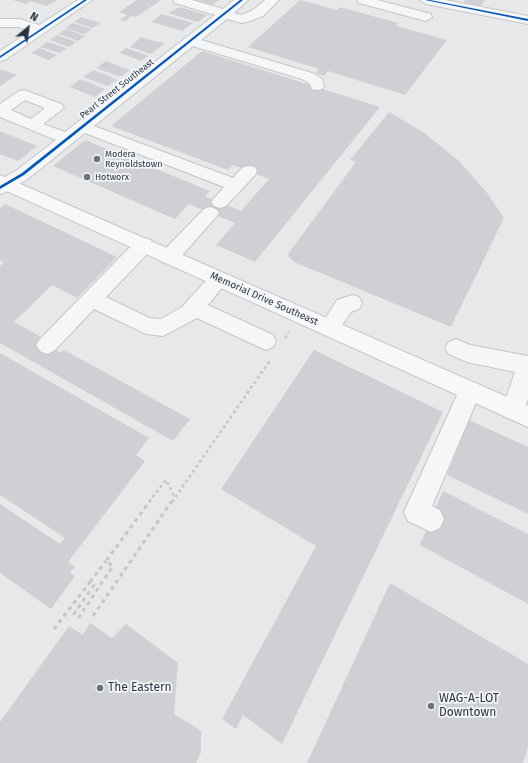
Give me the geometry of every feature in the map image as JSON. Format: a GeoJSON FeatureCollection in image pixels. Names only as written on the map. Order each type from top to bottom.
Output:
{"type":"FeatureCollection","features":[{"type":"Feature","properties":{"kind":"main road","name":"Memorial Drive Southeast"},"geometry":{"type":"LineString","coordinates":[[2,184],[144,245],[520,413]]}},
{"type":"Feature","properties":{"kind":"street"},"geometry":{"type":"LineString","coordinates":[[179,0],[242,19],[258,13],[273,0]]}},
{"type":"Feature","properties":{"kind":"street","name":"Pearl Street Southeast"},"geometry":{"type":"LineString","coordinates":[[2,184],[23,174],[242,0]]}},
{"type":"Feature","properties":{"kind":"street"},"geometry":{"type":"LineString","coordinates":[[363,0],[426,17]]}},
{"type":"Feature","properties":{"kind":"street"},"geometry":{"type":"LineString","coordinates":[[426,0],[528,20]]}},
{"type":"Feature","properties":{"kind":"street"},"geometry":{"type":"LineString","coordinates":[[3,52],[62,16],[92,1]]}},
{"type":"Feature","properties":{"kind":"street"},"geometry":{"type":"LineString","coordinates":[[6,11],[19,15],[20,23]]}},
{"type":"Feature","properties":{"kind":"street"},"geometry":{"type":"LineString","coordinates":[[0,22],[20,23],[40,30]]}},
{"type":"Feature","properties":{"kind":"street"},"geometry":{"type":"LineString","coordinates":[[191,41],[307,76],[317,82],[317,86]]}},
{"type":"Feature","properties":{"kind":"street"},"geometry":{"type":"LineString","coordinates":[[32,125],[68,139]]}},
{"type":"Feature","properties":{"kind":"street"},"geometry":{"type":"LineString","coordinates":[[83,127],[235,185]]}},
{"type":"Feature","properties":{"kind":"street"},"geometry":{"type":"LineString","coordinates":[[169,257],[249,171]]}},
{"type":"Feature","properties":{"kind":"street"},"geometry":{"type":"LineString","coordinates":[[47,345],[144,245]]}},
{"type":"Feature","properties":{"kind":"street"},"geometry":{"type":"LineString","coordinates":[[92,299],[146,326],[163,328],[177,322],[195,308],[219,279]]}},
{"type":"Feature","properties":{"kind":"street"},"geometry":{"type":"LineString","coordinates":[[328,328],[344,306],[352,303]]}},
{"type":"Feature","properties":{"kind":"street"},"geometry":{"type":"LineString","coordinates":[[195,308],[273,348]]}},
{"type":"Feature","properties":{"kind":"street"},"geometry":{"type":"LineString","coordinates":[[456,348],[468,353],[528,366],[520,413]]}},
{"type":"Feature","properties":{"kind":"street"},"geometry":{"type":"LineString","coordinates":[[431,519],[417,512],[470,391]]}},
{"type":"Feature","properties":{"kind":"path"},"geometry":{"type":"LineString","coordinates":[[93,616],[175,498],[273,348],[289,332]]}},
{"type":"Feature","properties":{"kind":"path"},"geometry":{"type":"LineString","coordinates":[[54,629],[166,480],[175,498]]}},
{"type":"Feature","properties":{"kind":"path"},"geometry":{"type":"LineString","coordinates":[[90,582],[94,585],[74,614],[79,617],[114,566],[106,561]]}},
{"type":"Feature","properties":{"kind":"building"},"geometry":{"type":"Polygon","coordinates":[[[13,0],[57,0],[46,6],[31,1],[26,4],[13,0]]]}},
{"type":"Feature","properties":{"kind":"building"},"geometry":{"type":"Polygon","coordinates":[[[137,0],[161,0],[136,17],[131,16],[125,21],[120,20],[127,15],[119,12],[137,0]]]}},
{"type":"Feature","properties":{"kind":"building"},"geometry":{"type":"Polygon","coordinates":[[[197,0],[219,0],[214,4],[210,4],[197,0]]]}},
{"type":"Feature","properties":{"kind":"building"},"geometry":{"type":"Polygon","coordinates":[[[300,0],[337,10],[340,7],[398,23],[396,26],[447,40],[405,95],[328,71],[324,76],[315,73],[319,69],[248,47],[300,0]]]}},
{"type":"Feature","properties":{"kind":"building"},"geometry":{"type":"Polygon","coordinates":[[[465,0],[485,0],[481,6],[464,3],[465,0]]]}},
{"type":"Feature","properties":{"kind":"building"},"geometry":{"type":"Polygon","coordinates":[[[180,7],[207,15],[198,22],[168,13],[180,7]]]}},
{"type":"Feature","properties":{"kind":"building"},"geometry":{"type":"Polygon","coordinates":[[[162,14],[193,23],[182,31],[151,22],[162,14]]]}},
{"type":"Feature","properties":{"kind":"building"},"geometry":{"type":"Polygon","coordinates":[[[81,17],[100,23],[93,28],[74,22],[81,17]]]}},
{"type":"Feature","properties":{"kind":"building"},"geometry":{"type":"Polygon","coordinates":[[[73,23],[92,29],[84,34],[65,28],[73,23]]]}},
{"type":"Feature","properties":{"kind":"building"},"geometry":{"type":"Polygon","coordinates":[[[66,29],[85,36],[78,41],[59,34],[66,29]]]}},
{"type":"Feature","properties":{"kind":"building"},"geometry":{"type":"Polygon","coordinates":[[[57,35],[76,42],[69,47],[50,40],[57,35]]]}},
{"type":"Feature","properties":{"kind":"building"},"geometry":{"type":"Polygon","coordinates":[[[141,37],[165,43],[151,54],[130,47],[141,37]]]}},
{"type":"Feature","properties":{"kind":"building"},"geometry":{"type":"Polygon","coordinates":[[[47,42],[67,48],[60,53],[40,47],[47,42]]]}},
{"type":"Feature","properties":{"kind":"building"},"geometry":{"type":"Polygon","coordinates":[[[39,48],[57,55],[49,60],[31,53],[39,48]]]}},
{"type":"Feature","properties":{"kind":"building"},"geometry":{"type":"Polygon","coordinates":[[[126,48],[148,56],[141,61],[120,53],[126,48]]]}},
{"type":"Feature","properties":{"kind":"building","name":"Modera Reynoldstown"},"geometry":{"type":"Polygon","coordinates":[[[202,51],[380,107],[255,262],[216,245],[235,223],[189,204],[175,219],[53,166],[85,140],[210,191],[205,196],[241,211],[269,179],[233,165],[228,170],[111,126],[202,51]]]}},
{"type":"Feature","properties":{"kind":"building"},"geometry":{"type":"Polygon","coordinates":[[[106,61],[130,70],[122,76],[118,76],[96,68],[106,61]]]}},
{"type":"Feature","properties":{"kind":"building"},"geometry":{"type":"Polygon","coordinates":[[[1,69],[17,75],[0,86],[1,69]]]}},
{"type":"Feature","properties":{"kind":"building"},"geometry":{"type":"Polygon","coordinates":[[[93,70],[117,80],[108,86],[83,77],[93,70]]]}},
{"type":"Feature","properties":{"kind":"building"},"geometry":{"type":"Polygon","coordinates":[[[80,79],[105,89],[95,97],[70,87],[80,79]]]}},
{"type":"Feature","properties":{"kind":"building"},"geometry":{"type":"Polygon","coordinates":[[[389,112],[423,132],[459,161],[487,193],[504,218],[451,327],[294,262],[288,254],[356,162],[350,160],[389,112]]]}},
{"type":"Feature","properties":{"kind":"building"},"geometry":{"type":"Polygon","coordinates":[[[0,131],[37,146],[18,161],[0,154],[0,131]]]}},
{"type":"Feature","properties":{"kind":"building"},"geometry":{"type":"Polygon","coordinates":[[[5,204],[117,257],[77,298],[52,285],[14,322],[43,338],[40,341],[61,353],[64,350],[190,419],[173,441],[0,343],[0,266],[4,262],[0,260],[0,208],[5,204]]]}},
{"type":"Feature","properties":{"kind":"building"},"geometry":{"type":"Polygon","coordinates":[[[314,350],[443,412],[282,744],[243,715],[236,729],[222,719],[316,546],[221,489],[314,350]]]}},
{"type":"Feature","properties":{"kind":"building"},"geometry":{"type":"Polygon","coordinates":[[[0,353],[149,438],[136,455],[145,461],[68,562],[75,567],[70,573],[75,576],[51,609],[0,573],[0,504],[60,544],[65,538],[0,495],[0,353]]]}},
{"type":"Feature","properties":{"kind":"building"},"geometry":{"type":"Polygon","coordinates":[[[469,420],[528,447],[528,514],[447,475],[469,420]]]}},
{"type":"Feature","properties":{"kind":"building"},"geometry":{"type":"Polygon","coordinates":[[[443,491],[528,534],[528,604],[420,545],[443,491]]]}},
{"type":"Feature","properties":{"kind":"building","name":"WAG-A-LOT Downtown"},"geometry":{"type":"Polygon","coordinates":[[[390,583],[528,664],[528,747],[523,763],[307,763],[390,583]]]}},
{"type":"Feature","properties":{"kind":"building","name":"The Eastern"},"geometry":{"type":"Polygon","coordinates":[[[90,623],[112,638],[126,624],[178,663],[174,714],[201,731],[201,752],[196,763],[0,763],[0,722],[69,626],[83,635],[90,623]]]}},
{"type":"Feature","properties":{"kind":"cycle path"},"geometry":{"type":"LineString","coordinates":[[0,57],[86,0]]}},
{"type":"Feature","properties":{"kind":"cycle path"},"geometry":{"type":"LineString","coordinates":[[0,188],[23,174],[242,0]]}},
{"type":"Feature","properties":{"kind":"cycle path"},"geometry":{"type":"LineString","coordinates":[[426,0],[528,20]]}},
{"type":"Feature","properties":{"kind":"place","name":"Modera Reynoldstown"},"geometry":{"type":"Point","coordinates":[97,159]}},
{"type":"Feature","properties":{"kind":"place","name":"Hotworx"},"geometry":{"type":"Point","coordinates":[87,177]}},
{"type":"Feature","properties":{"kind":"place","name":"The Eastern"},"geometry":{"type":"Point","coordinates":[100,688]}},
{"type":"Feature","properties":{"kind":"place","name":"WAG-A-LOT Downtown"},"geometry":{"type":"Point","coordinates":[431,706]}}]}
